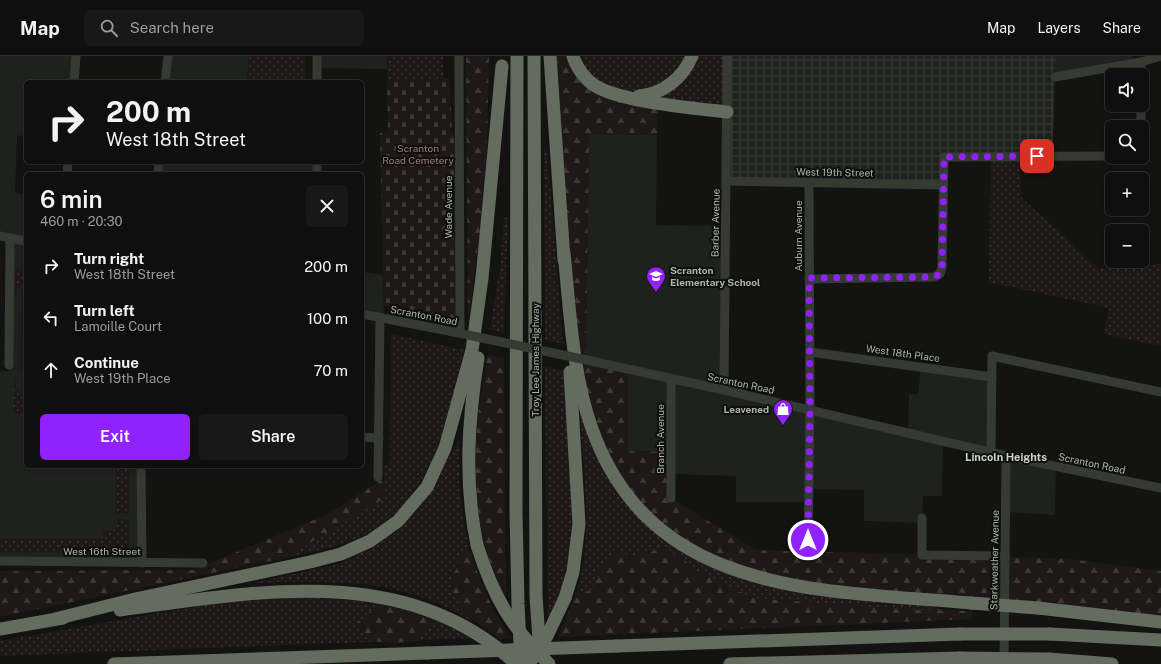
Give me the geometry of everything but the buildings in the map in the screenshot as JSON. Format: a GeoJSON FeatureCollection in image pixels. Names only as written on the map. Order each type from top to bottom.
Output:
{"type":"FeatureCollection","features":[{"type":"Feature","properties":{"kind":"highway","name":"Troy Lee James Highway"},"geometry":{"type":"LineString","coordinates":[[517,56],[516,512],[521,664]]}},
{"type":"Feature","properties":{"kind":"highway","name":"Troy Lee James Highway"},"geometry":{"type":"LineString","coordinates":[[534,56],[536,596],[541,664]]}},
{"type":"Feature","properties":{"kind":"highway"},"geometry":{"type":"LineString","coordinates":[[529,664],[547,636],[565,598],[573,572],[579,524],[564,252],[550,56]]}},
{"type":"Feature","properties":{"kind":"highway"},"geometry":{"type":"LineString","coordinates":[[573,56],[579,69],[594,85],[623,97],[727,112]]}},
{"type":"Feature","properties":{"kind":"highway"},"geometry":{"type":"LineString","coordinates":[[623,97],[657,92],[670,85],[680,75],[692,56]]}},
{"type":"Feature","properties":{"kind":"highway"},"geometry":{"type":"LineString","coordinates":[[502,61],[496,226],[469,432],[470,500],[477,545],[503,610],[516,629],[548,664]]}},
{"type":"Feature","properties":{"kind":"highway"},"geometry":{"type":"LineString","coordinates":[[55,619],[165,592],[310,562],[340,554],[370,541],[398,521],[422,493],[436,470],[445,448],[472,350],[484,262],[502,61]]}},
{"type":"Feature","properties":{"kind":"highway"},"geometry":{"type":"LineString","coordinates":[[564,252],[578,371],[591,426],[596,440],[616,476],[634,501],[651,519],[676,540],[704,557],[728,568],[755,577],[822,590],[1038,608],[1161,622]]}},
{"type":"Feature","properties":{"kind":"highway"},"geometry":{"type":"LineString","coordinates":[[0,629],[55,619],[216,596],[282,590],[355,593],[399,601],[438,613],[467,627],[487,640],[516,664]]}},
{"type":"Feature","properties":{"kind":"highway"},"geometry":{"type":"LineString","coordinates":[[114,664],[960,634],[1050,634],[1161,640]]}},
{"type":"Feature","properties":{"kind":"highway"},"geometry":{"type":"LineString","coordinates":[[730,664],[960,658],[1049,659],[1112,664]]}},
{"type":"Feature","properties":{"kind":"street"},"geometry":{"type":"LineString","coordinates":[[74,80],[76,56]]}},
{"type":"Feature","properties":{"kind":"street"},"geometry":{"type":"LineString","coordinates":[[165,80],[168,56]]}},
{"type":"Feature","properties":{"kind":"street"},"geometry":{"type":"LineString","coordinates":[[317,56],[317,80]]}},
{"type":"Feature","properties":{"kind":"street","name":"Wade Avenue"},"geometry":{"type":"LineString","coordinates":[[459,56],[464,334]]}},
{"type":"Feature","properties":{"kind":"street","name":"Barber Avenue"},"geometry":{"type":"LineString","coordinates":[[724,390],[727,56]]}},
{"type":"Feature","properties":{"kind":"street"},"geometry":{"type":"LineString","coordinates":[[1055,77],[1141,62],[1161,56]]}},
{"type":"Feature","properties":{"kind":"street"},"geometry":{"type":"LineString","coordinates":[[1141,62],[1141,68]]}},
{"type":"Feature","properties":{"kind":"street"},"geometry":{"type":"LineString","coordinates":[[809,278],[934,277],[940,274],[942,267],[944,157],[1105,156]]}},
{"type":"Feature","properties":{"kind":"street","name":"West 19th Street"},"geometry":{"type":"LineString","coordinates":[[726,181],[943,185]]}},
{"type":"Feature","properties":{"kind":"street","name":"Auburn Avenue"},"geometry":{"type":"LineString","coordinates":[[808,552],[810,410],[809,183]]}},
{"type":"Feature","properties":{"kind":"street"},"geometry":{"type":"LineString","coordinates":[[0,236],[24,241]]}},
{"type":"Feature","properties":{"kind":"street"},"geometry":{"type":"LineString","coordinates":[[9,365],[10,238]]}},
{"type":"Feature","properties":{"kind":"street","name":"Scranton Road"},"geometry":{"type":"LineString","coordinates":[[364,314],[464,334],[671,380],[724,390],[1006,456],[1161,488]]}},
{"type":"Feature","properties":{"kind":"street"},"geometry":{"type":"LineString","coordinates":[[378,477],[380,318]]}},
{"type":"Feature","properties":{"kind":"street","name":"West 18th Place"},"geometry":{"type":"LineString","coordinates":[[810,352],[992,377]]}},
{"type":"Feature","properties":{"kind":"street"},"geometry":{"type":"LineString","coordinates":[[991,452],[992,356],[1161,392]]}},
{"type":"Feature","properties":{"kind":"street","name":"Branch Avenue"},"geometry":{"type":"LineString","coordinates":[[671,380],[671,498]]}},
{"type":"Feature","properties":{"kind":"street"},"geometry":{"type":"LineString","coordinates":[[364,438],[378,438]]}},
{"type":"Feature","properties":{"kind":"street","name":"Starkweather Avenue"},"geometry":{"type":"LineString","coordinates":[[1004,664],[1006,456]]}},
{"type":"Feature","properties":{"kind":"street"},"geometry":{"type":"LineString","coordinates":[[141,468],[142,563]]}},
{"type":"Feature","properties":{"kind":"street"},"geometry":{"type":"LineString","coordinates":[[922,518],[922,555],[1005,556]]}},
{"type":"Feature","properties":{"kind":"street","name":"West 16th Street"},"geometry":{"type":"LineString","coordinates":[[0,562],[203,563]]}},
{"type":"Feature","properties":{"kind":"shaded area"},"geometry":{"type":"Polygon","coordinates":[[[0,56],[76,56],[74,80],[24,80],[24,135],[17,136],[15,193],[24,195],[24,468],[141,468],[142,563],[0,562],[0,372],[9,371],[10,238],[0,236],[0,56]]]}},
{"type":"Feature","properties":{"kind":"shaded area"},"geometry":{"type":"Polygon","coordinates":[[[168,56],[249,56],[247,80],[165,80],[168,56]]]}},
{"type":"Feature","properties":{"kind":"shaded area"},"geometry":{"type":"Polygon","coordinates":[[[317,56],[387,56],[387,69],[317,68],[317,56]]]}},
{"type":"Feature","properties":{"kind":"shaded area"},"geometry":{"type":"Polygon","coordinates":[[[727,56],[1056,56],[1052,156],[944,157],[943,185],[726,181],[727,56]]]}},
{"type":"Feature","properties":{"kind":"shaded area"},"geometry":{"type":"Polygon","coordinates":[[[1056,56],[1132,56],[1134,63],[1105,68],[1055,77],[1056,56]]]}},
{"type":"Feature","properties":{"kind":"shaded area"},"geometry":{"type":"Polygon","coordinates":[[[589,134],[657,135],[656,225],[726,226],[724,390],[908,433],[909,394],[918,394],[921,367],[992,377],[991,452],[943,442],[942,496],[923,496],[922,523],[864,521],[864,490],[809,489],[808,502],[737,502],[736,476],[671,474],[670,452],[628,451],[628,370],[586,360],[589,134]]]}},
{"type":"Feature","properties":{"kind":"shaded area"},"geometry":{"type":"Polygon","coordinates":[[[159,164],[317,164],[317,172],[158,172],[159,164]]]}},
{"type":"Feature","properties":{"kind":"shaded area"},"geometry":{"type":"Polygon","coordinates":[[[364,272],[383,275],[384,318],[364,314],[364,272]]]}},
{"type":"Feature","properties":{"kind":"shaded area"},"geometry":{"type":"Polygon","coordinates":[[[1006,456],[1056,466],[1055,515],[1006,512],[1006,456]]]}},
{"type":"Feature","properties":{"kind":"green space"},"geometry":{"type":"Polygon","coordinates":[[[248,56],[305,56],[305,80],[248,80],[248,56]]]}},
{"type":"Feature","properties":{"kind":"green space"},"geometry":{"type":"Polygon","coordinates":[[[387,56],[443,56],[444,78],[387,80],[387,56]]]}},
{"type":"Feature","properties":{"kind":"green space"},"geometry":{"type":"Polygon","coordinates":[[[466,56],[489,56],[486,184],[468,323],[466,56]]]}},
{"type":"Feature","properties":{"kind":"green space"},"geometry":{"type":"Polygon","coordinates":[[[550,56],[573,56],[586,78],[658,102],[657,135],[589,134],[586,360],[628,370],[628,451],[671,452],[671,498],[756,550],[1071,559],[1161,571],[1161,622],[846,592],[716,563],[634,501],[586,409],[550,56]]]}},
{"type":"Feature","properties":{"kind":"green space"},"geometry":{"type":"Polygon","coordinates":[[[573,56],[727,56],[727,112],[605,91],[573,56]]]}},
{"type":"Feature","properties":{"kind":"green space","name":"Scranton Road Cemetery"},"geometry":{"type":"Polygon","coordinates":[[[449,78],[452,126],[450,131],[455,137],[455,319],[449,320],[384,306],[380,133],[388,133],[387,80],[449,78]]]}},
{"type":"Feature","properties":{"kind":"green space"},"geometry":{"type":"Polygon","coordinates":[[[544,149],[547,149],[563,344],[545,340],[544,149]]]}},
{"type":"Feature","properties":{"kind":"green space"},"geometry":{"type":"Polygon","coordinates":[[[991,156],[1021,156],[1021,197],[1099,269],[1149,268],[1149,265],[1161,264],[1161,346],[1104,334],[1109,308],[989,282],[991,156]]]}},
{"type":"Feature","properties":{"kind":"green space"},"geometry":{"type":"Polygon","coordinates":[[[508,217],[504,333],[490,329],[500,267],[504,218],[508,217]]]}},
{"type":"Feature","properties":{"kind":"green space"},"geometry":{"type":"Polygon","coordinates":[[[15,268],[18,268],[21,273],[24,274],[24,282],[15,297],[15,268]]]}},
{"type":"Feature","properties":{"kind":"green space"},"geometry":{"type":"Polygon","coordinates":[[[24,290],[24,370],[20,370],[22,294],[24,290]]]}},
{"type":"Feature","properties":{"kind":"green space"},"geometry":{"type":"Polygon","coordinates":[[[391,334],[464,350],[451,406],[443,433],[433,458],[420,482],[404,504],[383,523],[350,541],[332,547],[285,558],[383,499],[384,466],[390,464],[391,334]]]}},
{"type":"Feature","properties":{"kind":"green space"},"geometry":{"type":"Polygon","coordinates":[[[488,354],[504,358],[506,601],[493,571],[484,541],[478,510],[476,448],[482,385],[488,354]]]}},
{"type":"Feature","properties":{"kind":"green space"},"geometry":{"type":"Polygon","coordinates":[[[545,366],[564,371],[573,527],[569,562],[562,590],[548,621],[545,366]]]}},
{"type":"Feature","properties":{"kind":"green space"},"geometry":{"type":"Polygon","coordinates":[[[15,370],[16,387],[24,401],[24,413],[16,413],[13,409],[15,370]]]}},
{"type":"Feature","properties":{"kind":"green space"},"geometry":{"type":"Polygon","coordinates":[[[580,413],[598,458],[624,499],[654,531],[688,555],[724,573],[763,585],[803,593],[929,606],[947,611],[914,610],[753,598],[703,573],[692,573],[653,550],[629,557],[617,546],[608,561],[598,569],[593,590],[576,594],[582,572],[586,527],[585,481],[580,413]]]}},
{"type":"Feature","properties":{"kind":"green space"},"geometry":{"type":"Polygon","coordinates":[[[459,441],[462,513],[469,548],[459,556],[457,568],[450,581],[454,595],[462,607],[462,617],[438,604],[388,588],[334,582],[253,583],[342,563],[370,548],[447,458],[459,441]]]}},
{"type":"Feature","properties":{"kind":"green space"},"geometry":{"type":"Polygon","coordinates":[[[116,468],[129,468],[129,512],[127,514],[116,514],[116,468]]]}},
{"type":"Feature","properties":{"kind":"green space"},"geometry":{"type":"Polygon","coordinates":[[[383,479],[383,499],[285,558],[0,617],[0,571],[194,570],[328,514],[383,479]]]}},
{"type":"Feature","properties":{"kind":"green space"},"geometry":{"type":"Polygon","coordinates":[[[118,519],[129,520],[129,553],[0,552],[0,539],[103,539],[103,531],[111,531],[116,528],[118,519]]]}},
{"type":"Feature","properties":{"kind":"green space"},"geometry":{"type":"Polygon","coordinates":[[[617,546],[629,557],[664,548],[687,562],[692,573],[703,573],[753,598],[914,610],[972,611],[972,619],[558,637],[576,594],[593,590],[598,569],[608,561],[617,546]]]}},
{"type":"Feature","properties":{"kind":"green space"},"geometry":{"type":"Polygon","coordinates":[[[469,548],[492,607],[512,638],[500,639],[474,621],[462,617],[462,607],[454,595],[450,580],[457,568],[459,556],[469,548]]]}},
{"type":"Feature","properties":{"kind":"green space"},"geometry":{"type":"Polygon","coordinates":[[[294,597],[374,603],[429,618],[474,638],[0,656],[0,641],[216,603],[294,597]]]}},
{"type":"Feature","properties":{"kind":"green space"},"geometry":{"type":"Polygon","coordinates":[[[380,604],[434,620],[419,641],[392,643],[376,641],[363,631],[358,622],[380,604]]]}},
{"type":"Feature","properties":{"kind":"place","name":"Scranton Elementary School"},"geometry":{"type":"Point","coordinates":[656,293]}},
{"type":"Feature","properties":{"kind":"place","name":"Leavened"},"geometry":{"type":"Point","coordinates":[783,426]}},
{"type":"Feature","properties":{"kind":"district","name":"Lincoln Heights"},"geometry":{"type":"Point","coordinates":[1006,457]}},
{"type":"Feature","properties":{"kind":"route"},"geometry":{"type":"LineString","coordinates":[[808,540],[810,410],[809,278],[934,277],[940,274],[942,267],[944,157],[1037,156]]}}]}
